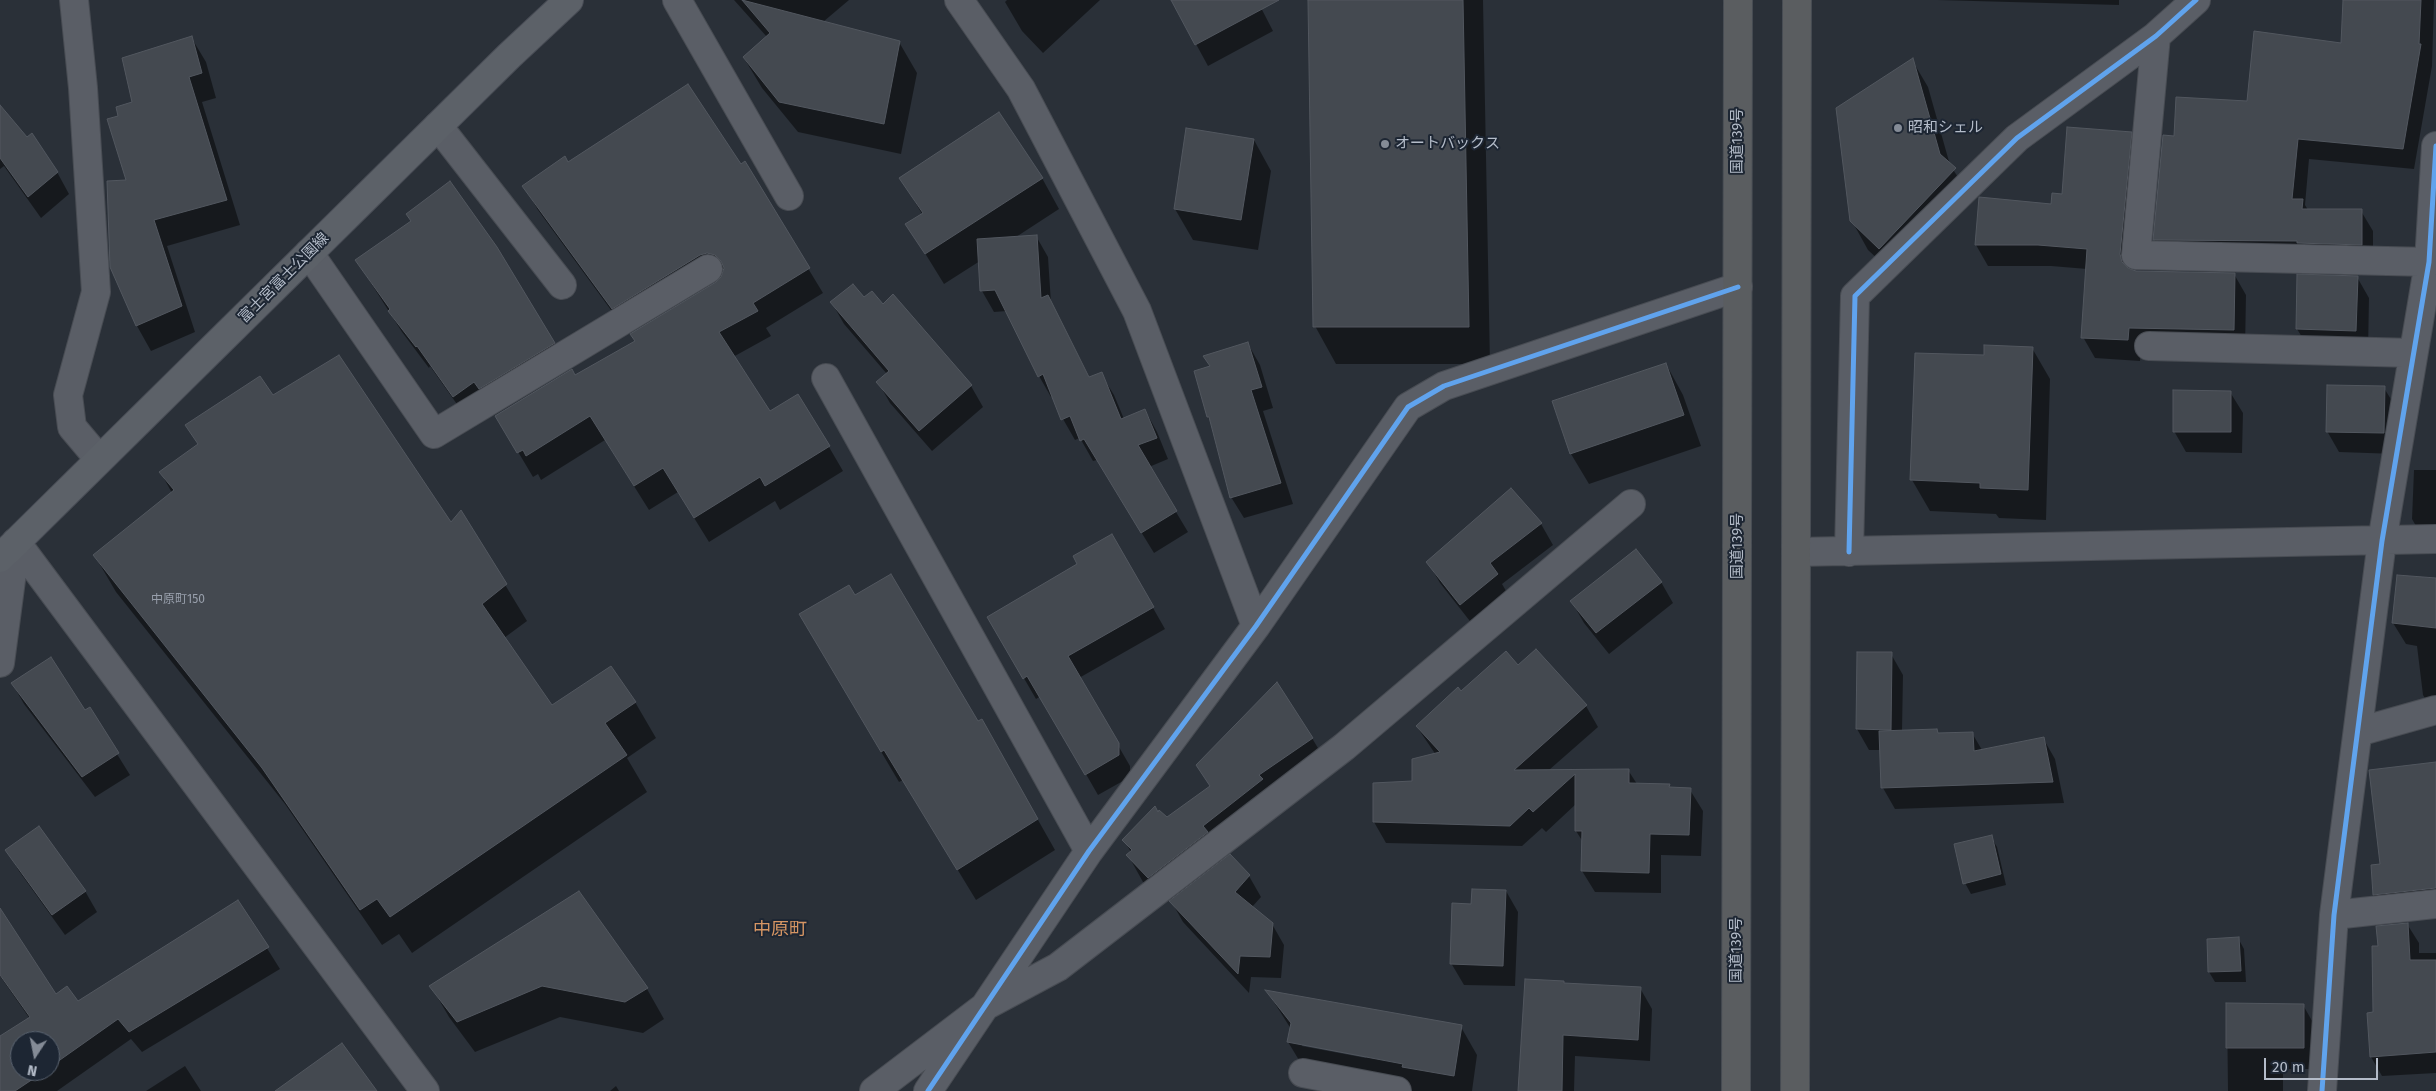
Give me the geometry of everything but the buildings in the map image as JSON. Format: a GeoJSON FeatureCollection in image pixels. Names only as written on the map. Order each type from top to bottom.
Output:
{"type":"FeatureCollection","features":[{"type":"Feature","properties":{"kind":"highway","name":"国道139号"},"geometry":{"type":"LineString","coordinates":[[1736,1091],[1738,0]]}},
{"type":"Feature","properties":{"kind":"highway"},"geometry":{"type":"LineString","coordinates":[[1795,1091],[1796,0]]}},
{"type":"Feature","properties":{"kind":"main road","name":"富士宮富士公園線"},"geometry":{"type":"LineString","coordinates":[[4,554],[438,126],[569,0]]}},
{"type":"Feature","properties":{"kind":"street"},"geometry":{"type":"LineString","coordinates":[[74,0],[96,292],[68,395],[72,427],[99,460]]}},
{"type":"Feature","properties":{"kind":"street"},"geometry":{"type":"LineString","coordinates":[[677,0],[789,196]]}},
{"type":"Feature","properties":{"kind":"street"},"geometry":{"type":"LineString","coordinates":[[959,0],[1021,89],[1137,311],[1256,626]]}},
{"type":"Feature","properties":{"kind":"street"},"geometry":{"type":"LineString","coordinates":[[1849,552],[1854,296],[2017,138],[2156,36],[2196,0]]}},
{"type":"Feature","properties":{"kind":"street"},"geometry":{"type":"LineString","coordinates":[[2156,36],[2136,255],[2432,260]]}},
{"type":"Feature","properties":{"kind":"street"},"geometry":{"type":"LineString","coordinates":[[438,126],[562,285]]}},
{"type":"Feature","properties":{"kind":"street"},"geometry":{"type":"LineString","coordinates":[[2322,1091],[2334,914],[2382,541],[2413,353],[2432,260],[2436,146]]}},
{"type":"Feature","properties":{"kind":"street"},"geometry":{"type":"LineString","coordinates":[[309,253],[434,434],[708,269]]}},
{"type":"Feature","properties":{"kind":"street"},"geometry":{"type":"LineString","coordinates":[[928,1091],[1089,851],[1256,626],[1408,407],[1444,386],[1738,287]]}},
{"type":"Feature","properties":{"kind":"street"},"geometry":{"type":"LineString","coordinates":[[2149,346],[2413,353]]}},
{"type":"Feature","properties":{"kind":"street"},"geometry":{"type":"LineString","coordinates":[[826,378],[1089,851]]}},
{"type":"Feature","properties":{"kind":"street"},"geometry":{"type":"LineString","coordinates":[[874,1091],[987,1005],[1058,967],[1344,747],[1631,504]]}},
{"type":"Feature","properties":{"kind":"street"},"geometry":{"type":"LineString","coordinates":[[1796,552],[2436,539]]}},
{"type":"Feature","properties":{"kind":"street"},"geometry":{"type":"LineString","coordinates":[[0,663],[4,554]]}},
{"type":"Feature","properties":{"kind":"street"},"geometry":{"type":"LineString","coordinates":[[4,554],[425,1091]]}},
{"type":"Feature","properties":{"kind":"street"},"geometry":{"type":"LineString","coordinates":[[2358,732],[2436,710]]}},
{"type":"Feature","properties":{"kind":"street"},"geometry":{"type":"LineString","coordinates":[[2334,914],[2436,904]]}},
{"type":"Feature","properties":{"kind":"street"},"geometry":{"type":"LineString","coordinates":[[1303,1073],[1397,1091]]}},
{"type":"Feature","properties":{"kind":"cycle path"},"geometry":{"type":"LineString","coordinates":[[1849,552],[1855,296],[2017,138],[2156,36],[2196,0]]}},
{"type":"Feature","properties":{"kind":"cycle path"},"geometry":{"type":"LineString","coordinates":[[2322,1091],[2334,915],[2382,541],[2429,262],[2436,146]]}},
{"type":"Feature","properties":{"kind":"cycle path"},"geometry":{"type":"LineString","coordinates":[[928,1091],[1089,851],[1256,626],[1408,407],[1444,386],[1738,287]]}},
{"type":"Feature","properties":{"kind":"place","name":"昭和シェル"},"geometry":{"type":"Point","coordinates":[1898,128]}},
{"type":"Feature","properties":{"kind":"place","name":"オートバックス"},"geometry":{"type":"Point","coordinates":[1385,144]}},
{"type":"Feature","properties":{"kind":"district","name":"中原町"},"geometry":{"type":"Point","coordinates":[780,930]}}]}
